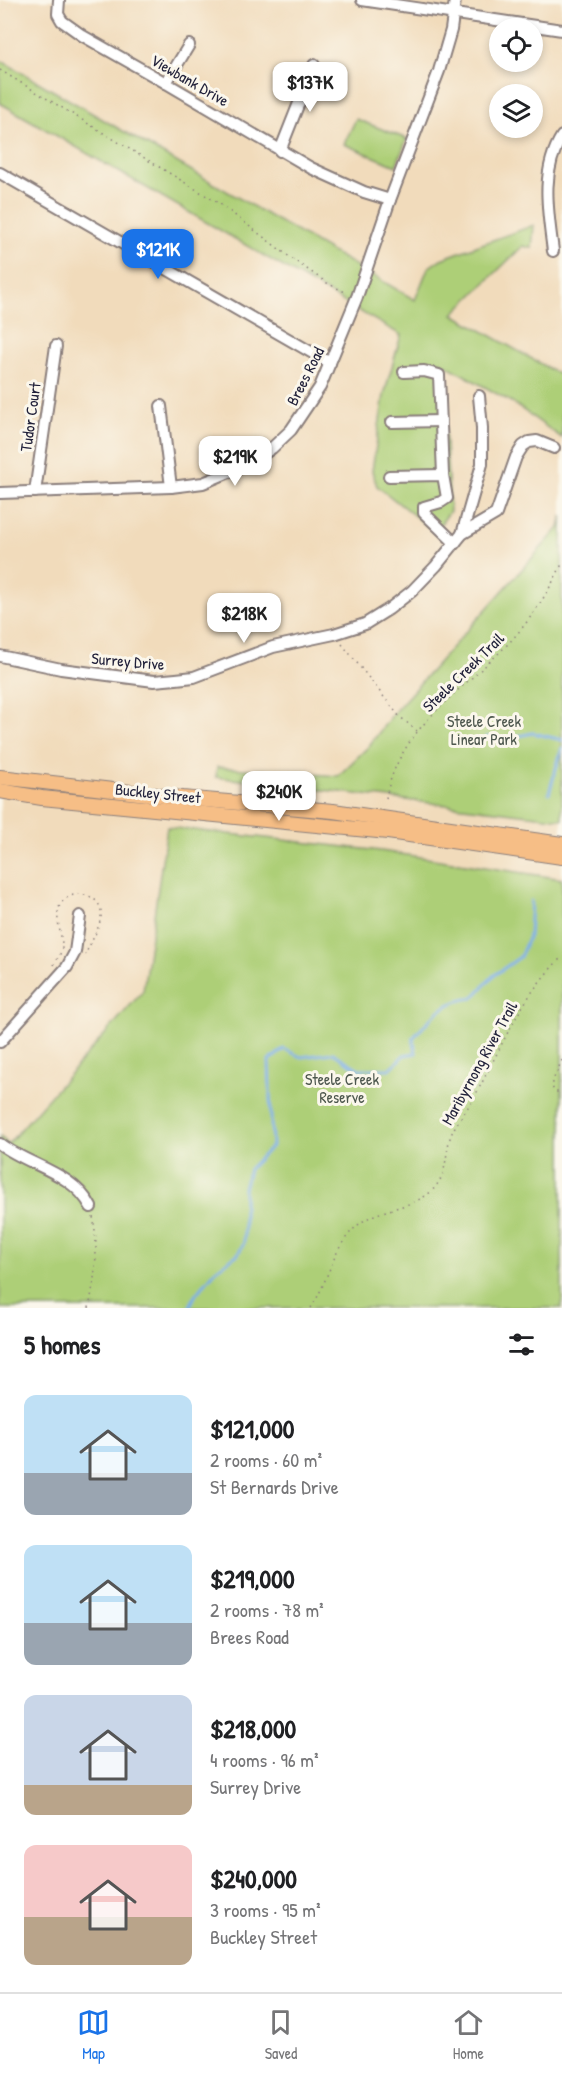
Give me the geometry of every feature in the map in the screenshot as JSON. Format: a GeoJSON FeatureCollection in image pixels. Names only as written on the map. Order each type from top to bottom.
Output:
{"type":"FeatureCollection","features":[{"type":"Feature","properties":{"kind":"main road","name":"Buckley Street"},"geometry":{"type":"LineString","coordinates":[[0,777],[182,798],[333,811],[562,844]]}},
{"type":"Feature","properties":{"kind":"main road","name":"Buckley Street"},"geometry":{"type":"LineString","coordinates":[[0,791],[42,798],[388,832],[562,857]]}},
{"type":"Feature","properties":{"kind":"street","name":"Viewbank Drive"},"geometry":{"type":"LineString","coordinates":[[58,0],[58,14],[67,26],[166,82],[280,151],[337,180],[390,200]]}},
{"type":"Feature","properties":{"kind":"street"},"geometry":{"type":"LineString","coordinates":[[362,0],[562,30]]}},
{"type":"Feature","properties":{"kind":"street","name":"Brees Road"},"geometry":{"type":"LineString","coordinates":[[0,494],[171,487],[203,483],[251,463],[291,430],[320,387],[357,297],[390,200],[439,71],[446,44],[450,13],[449,0]]}},
{"type":"Feature","properties":{"kind":"street","name":"Brees Road"},"geometry":{"type":"LineString","coordinates":[[450,13],[455,0]]}},
{"type":"Feature","properties":{"kind":"street"},"geometry":{"type":"LineString","coordinates":[[166,82],[189,45]]}},
{"type":"Feature","properties":{"kind":"street"},"geometry":{"type":"LineString","coordinates":[[280,151],[314,65]]}},
{"type":"Feature","properties":{"kind":"street"},"geometry":{"type":"LineString","coordinates":[[553,251],[547,204],[548,171],[562,136]]}},
{"type":"Feature","properties":{"kind":"street"},"geometry":{"type":"LineString","coordinates":[[0,173],[330,363]]}},
{"type":"Feature","properties":{"kind":"street","name":"Tudor Court"},"geometry":{"type":"LineString","coordinates":[[35,492],[56,346]]}},
{"type":"Feature","properties":{"kind":"street"},"geometry":{"type":"LineString","coordinates":[[404,372],[423,371],[439,375],[447,498],[424,507],[424,513],[455,543]]}},
{"type":"Feature","properties":{"kind":"street"},"geometry":{"type":"LineString","coordinates":[[462,534],[482,464],[479,396]]}},
{"type":"Feature","properties":{"kind":"street"},"geometry":{"type":"LineString","coordinates":[[161,406],[171,487]]}},
{"type":"Feature","properties":{"kind":"street"},"geometry":{"type":"LineString","coordinates":[[392,422],[441,421]]}},
{"type":"Feature","properties":{"kind":"street"},"geometry":{"type":"LineString","coordinates":[[462,534],[496,514],[516,457],[523,446],[537,441],[554,448]]}},
{"type":"Feature","properties":{"kind":"street"},"geometry":{"type":"LineString","coordinates":[[389,476],[444,475]]}},
{"type":"Feature","properties":{"kind":"street","name":"Surrey Drive"},"geometry":{"type":"LineString","coordinates":[[0,656],[61,669],[154,681],[194,677],[273,647],[334,634],[365,624],[412,591],[462,534]]}},
{"type":"Feature","properties":{"kind":"street"},"geometry":{"type":"LineString","coordinates":[[0,1042],[67,967],[75,951],[80,916]]}},
{"type":"Feature","properties":{"kind":"street"},"geometry":{"type":"LineString","coordinates":[[0,1144],[56,1173],[85,1195],[91,1207]]}},
{"type":"Feature","properties":{"kind":"path"},"geometry":{"type":"LineString","coordinates":[[0,70],[220,204],[327,283],[357,297]]}},
{"type":"Feature","properties":{"kind":"path","name":"Steele Creek Trail"},"geometry":{"type":"LineString","coordinates":[[386,798],[393,768],[417,731],[522,628],[562,564]]}},
{"type":"Feature","properties":{"kind":"path"},"geometry":{"type":"LineString","coordinates":[[334,634],[399,716],[417,731]]}},
{"type":"Feature","properties":{"kind":"path","name":"Maribyrnong River Trail"},"geometry":{"type":"LineString","coordinates":[[311,1308],[336,1253],[349,1233],[367,1218],[404,1208],[416,1202],[433,1189],[440,1180],[452,1134],[459,1121],[478,1091],[522,1007],[543,977],[562,957]]}},
{"type":"Feature","properties":{"kind":"path"},"geometry":{"type":"LineString","coordinates":[[562,1060],[552,1087],[555,1092],[562,1092]]}},
{"type":"Feature","properties":{"kind":"path"},"geometry":{"type":"LineString","coordinates":[[89,1308],[97,1263],[97,1245],[91,1207]]}},
{"type":"Feature","properties":{"kind":"green space"},"geometry":{"type":"Polygon","coordinates":[[[0,60],[415,300],[428,268],[441,259],[534,225],[532,248],[523,246],[453,314],[562,376],[562,438],[513,403],[441,362],[450,511],[435,532],[377,486],[372,471],[384,395],[401,335],[0,103],[0,60]]]}},
{"type":"Feature","properties":{"kind":"green space"},"geometry":{"type":"Polygon","coordinates":[[[356,119],[407,139],[396,166],[344,144],[356,119]]]}},
{"type":"Feature","properties":{"kind":"green space","name":"Steele Creek Linear Park"},"geometry":{"type":"Polygon","coordinates":[[[562,516],[562,819],[216,777],[217,767],[338,776],[368,747],[396,710],[559,528],[562,516]]]}},
{"type":"Feature","properties":{"kind":"green space","name":"Steele Creek Reserve"},"geometry":{"type":"Polygon","coordinates":[[[167,827],[381,851],[562,879],[562,1308],[0,1308],[0,1136],[8,1144],[143,991],[167,827]]]}},
{"type":"Feature","properties":{"kind":"waterway"},"geometry":{"type":"LineString","coordinates":[[487,737],[504,739],[533,733],[562,740]]}},
{"type":"Feature","properties":{"kind":"waterway"},"geometry":{"type":"LineString","coordinates":[[549,793],[562,748]]}},
{"type":"Feature","properties":{"kind":"waterway"},"geometry":{"type":"LineString","coordinates":[[189,1308],[196,1294],[218,1268],[238,1254],[244,1243],[244,1188],[249,1169],[272,1146],[269,1061],[284,1049],[301,1057],[333,1053],[359,1069],[390,1069],[404,1055],[416,1053],[413,1038],[439,1011],[446,1006],[473,998],[493,976],[520,957],[529,936],[531,901]]}}]}
